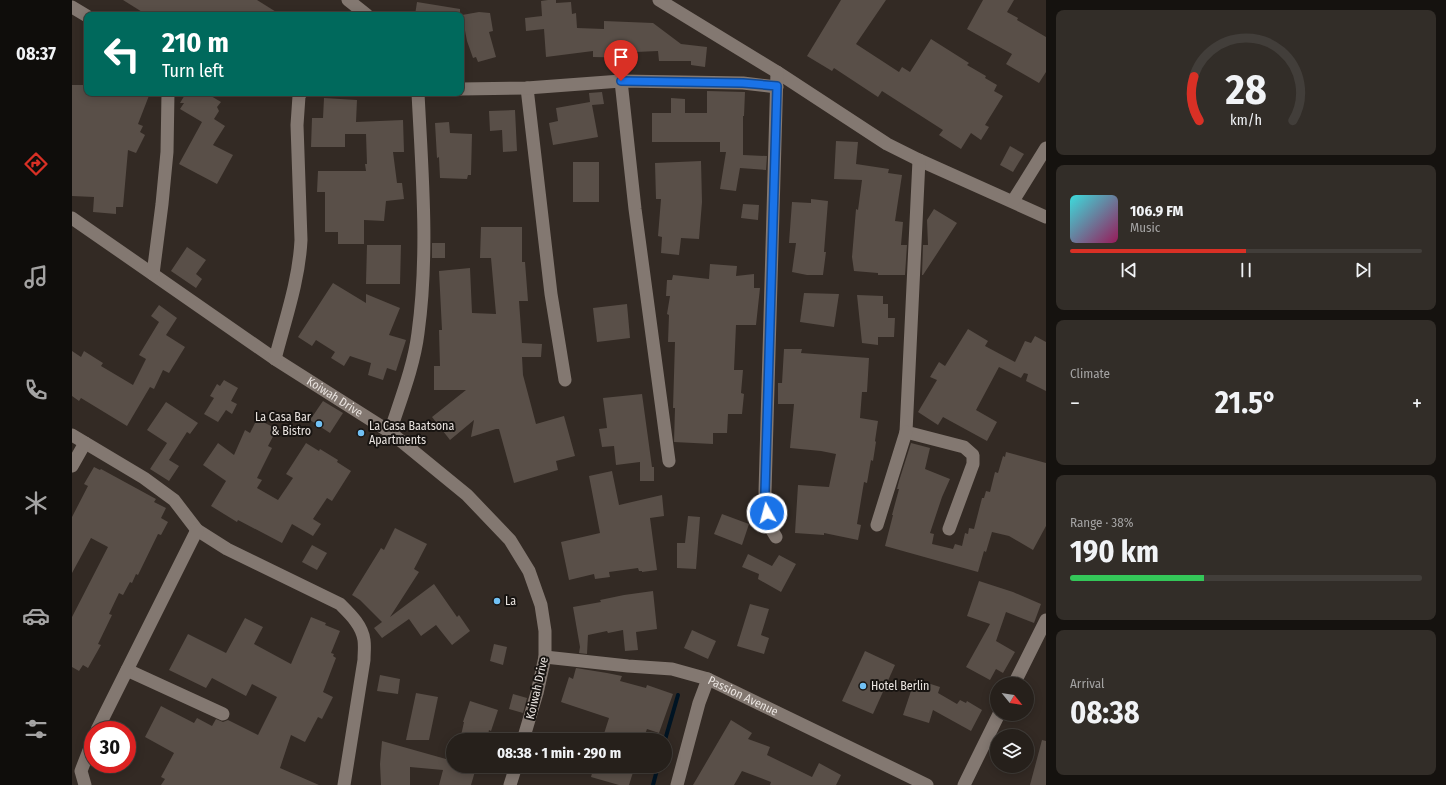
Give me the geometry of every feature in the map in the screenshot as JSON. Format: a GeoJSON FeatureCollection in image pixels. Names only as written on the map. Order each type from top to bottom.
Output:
{"type":"FeatureCollection","features":[{"type":"Feature","properties":{"kind":"street"},"geometry":{"type":"LineString","coordinates":[[348,0],[363,12]]}},
{"type":"Feature","properties":{"kind":"street"},"geometry":{"type":"LineString","coordinates":[[659,0],[777,72],[873,136],[919,160],[1046,217]]}},
{"type":"Feature","properties":{"kind":"street"},"geometry":{"type":"LineString","coordinates":[[72,8],[84,14]]}},
{"type":"Feature","properties":{"kind":"street"},"geometry":{"type":"LineString","coordinates":[[776,537],[770,527],[765,492],[777,72]]}},
{"type":"Feature","properties":{"kind":"street"},"geometry":{"type":"LineString","coordinates":[[464,89],[527,88],[621,81],[743,83],[777,86]]}},
{"type":"Feature","properties":{"kind":"street"},"geometry":{"type":"LineString","coordinates":[[621,81],[635,209],[669,461]]}},
{"type":"Feature","properties":{"kind":"street"},"geometry":{"type":"LineString","coordinates":[[527,88],[551,294],[565,380]]}},
{"type":"Feature","properties":{"kind":"street"},"geometry":{"type":"LineString","coordinates":[[153,274],[167,152],[168,96]]}},
{"type":"Feature","properties":{"kind":"street"},"geometry":{"type":"LineString","coordinates":[[275,359],[296,280],[300,258],[301,233],[297,125],[299,96]]}},
{"type":"Feature","properties":{"kind":"street"},"geometry":{"type":"LineString","coordinates":[[390,432],[407,382],[418,334],[424,270],[424,201],[418,96]]}},
{"type":"Feature","properties":{"kind":"street"},"geometry":{"type":"LineString","coordinates":[[1013,201],[1046,148]]}},
{"type":"Feature","properties":{"kind":"street"},"geometry":{"type":"LineString","coordinates":[[876,525],[906,432],[919,160]]}},
{"type":"Feature","properties":{"kind":"street","name":"Koiwah Drive"},"geometry":{"type":"LineString","coordinates":[[72,218],[275,359],[390,432],[467,495],[510,540],[529,571],[541,605],[545,631],[545,657],[526,733]]}},
{"type":"Feature","properties":{"kind":"street"},"geometry":{"type":"LineString","coordinates":[[906,432],[964,448],[973,455],[973,464],[949,529]]}},
{"type":"Feature","properties":{"kind":"street"},"geometry":{"type":"LineString","coordinates":[[72,435],[144,478],[174,500],[197,530],[227,549],[340,604],[353,618],[361,631],[364,640],[364,660],[344,785]]}},
{"type":"Feature","properties":{"kind":"street"},"geometry":{"type":"LineString","coordinates":[[72,466],[85,443]]}},
{"type":"Feature","properties":{"kind":"street"},"geometry":{"type":"LineString","coordinates":[[102,721],[197,530]]}},
{"type":"Feature","properties":{"kind":"street"},"geometry":{"type":"LineString","coordinates":[[1018,677],[1046,620]]}},
{"type":"Feature","properties":{"kind":"street","name":"Passion Avenue"},"geometry":{"type":"LineString","coordinates":[[545,657],[672,669],[708,679],[927,785]]}},
{"type":"Feature","properties":{"kind":"street"},"geometry":{"type":"LineString","coordinates":[[127,670],[223,714]]}},
{"type":"Feature","properties":{"kind":"street"},"geometry":{"type":"LineString","coordinates":[[677,785],[699,703],[708,679]]}},
{"type":"Feature","properties":{"kind":"street"},"geometry":{"type":"LineString","coordinates":[[964,785],[996,721]]}},
{"type":"Feature","properties":{"kind":"street"},"geometry":{"type":"LineString","coordinates":[[84,763],[81,771],[85,785]]}},
{"type":"Feature","properties":{"kind":"street"},"geometry":{"type":"LineString","coordinates":[[510,785],[514,773]]}},
{"type":"Feature","properties":{"kind":"building"},"geometry":{"type":"Polygon","coordinates":[[[123,0],[257,0],[276,12],[142,12],[123,0]]]}},
{"type":"Feature","properties":{"kind":"building"},"geometry":{"type":"Polygon","coordinates":[[[556,0],[556,3],[571,2],[572,14],[576,13],[577,28],[604,29],[604,21],[653,23],[681,44],[707,47],[705,67],[691,65],[691,61],[659,61],[658,51],[636,52],[636,58],[593,57],[593,51],[546,57],[544,29],[526,31],[525,18],[542,16],[541,1],[556,0]]]}},
{"type":"Feature","properties":{"kind":"building"},"geometry":{"type":"Polygon","coordinates":[[[841,0],[886,0],[856,44],[899,72],[902,67],[910,72],[931,39],[969,63],[967,65],[986,76],[985,78],[997,85],[994,91],[1003,96],[985,125],[989,127],[981,140],[971,133],[961,149],[939,135],[943,130],[882,91],[878,97],[834,68],[832,71],[807,56],[841,0]]]}},
{"type":"Feature","properties":{"kind":"building"},"geometry":{"type":"Polygon","coordinates":[[[983,0],[1014,0],[1007,12],[1018,18],[1017,20],[1046,37],[1046,72],[1039,83],[1006,64],[1012,54],[967,29],[983,0]]]}},
{"type":"Feature","properties":{"kind":"building"},"geometry":{"type":"Polygon","coordinates":[[[417,2],[460,9],[460,12],[415,12],[417,2]]]}},
{"type":"Feature","properties":{"kind":"building"},"geometry":{"type":"Polygon","coordinates":[[[479,12],[490,13],[493,31],[489,32],[496,57],[478,62],[476,57],[473,58],[467,41],[464,25],[464,15],[479,12]]]}},
{"type":"Feature","properties":{"kind":"building"},"geometry":{"type":"Polygon","coordinates":[[[72,85],[84,85],[84,96],[149,96],[138,124],[143,126],[140,132],[145,135],[136,153],[128,150],[123,207],[116,207],[116,214],[93,212],[94,197],[72,196],[72,85]]]}},
{"type":"Feature","properties":{"kind":"building"},"geometry":{"type":"Polygon","coordinates":[[[707,91],[745,92],[743,116],[743,155],[767,156],[766,170],[740,168],[736,191],[720,189],[726,152],[720,152],[720,142],[652,142],[652,113],[671,113],[671,98],[685,99],[685,113],[707,113],[707,91]]]}},
{"type":"Feature","properties":{"kind":"building"},"geometry":{"type":"Polygon","coordinates":[[[602,92],[604,104],[592,105],[598,137],[553,145],[549,123],[558,121],[556,108],[590,102],[589,93],[602,92]]]}},
{"type":"Feature","properties":{"kind":"building"},"geometry":{"type":"Polygon","coordinates":[[[184,96],[211,96],[221,102],[217,107],[219,111],[214,119],[225,126],[213,145],[233,155],[217,184],[179,164],[202,122],[180,109],[184,103],[180,103],[184,96]]]}},
{"type":"Feature","properties":{"kind":"building"},"geometry":{"type":"Polygon","coordinates":[[[324,98],[357,100],[356,122],[403,120],[404,152],[393,152],[397,183],[402,183],[404,199],[386,201],[384,221],[364,220],[364,244],[338,244],[338,232],[325,232],[325,192],[317,192],[318,171],[366,171],[365,164],[367,164],[366,134],[345,134],[345,147],[311,147],[312,118],[323,118],[324,98]]]}},
{"type":"Feature","properties":{"kind":"building"},"geometry":{"type":"Polygon","coordinates":[[[515,110],[517,151],[503,152],[502,130],[490,131],[489,111],[515,110]]]}},
{"type":"Feature","properties":{"kind":"building"},"geometry":{"type":"Polygon","coordinates":[[[449,122],[450,133],[472,134],[471,175],[468,175],[467,179],[440,178],[435,123],[449,122]]]}},
{"type":"Feature","properties":{"kind":"building"},"geometry":{"type":"Polygon","coordinates":[[[836,141],[858,142],[856,164],[889,169],[888,173],[902,175],[895,221],[903,222],[901,245],[907,245],[905,275],[878,275],[878,273],[854,271],[852,257],[856,209],[858,210],[862,180],[834,179],[836,141]]]}},
{"type":"Feature","properties":{"kind":"building"},"geometry":{"type":"Polygon","coordinates":[[[1010,146],[1024,154],[1013,172],[1000,165],[1010,146]]]}},
{"type":"Feature","properties":{"kind":"building"},"geometry":{"type":"Polygon","coordinates":[[[701,161],[702,202],[699,239],[681,238],[679,255],[661,253],[662,237],[658,236],[661,199],[656,199],[655,163],[701,161]]]}},
{"type":"Feature","properties":{"kind":"building"},"geometry":{"type":"Polygon","coordinates":[[[573,162],[599,162],[599,202],[573,202],[573,162]]]}},
{"type":"Feature","properties":{"kind":"building"},"geometry":{"type":"Polygon","coordinates":[[[811,199],[828,201],[824,252],[826,252],[823,275],[807,275],[792,272],[796,243],[789,243],[792,202],[811,203],[811,199]]]}},
{"type":"Feature","properties":{"kind":"building"},"geometry":{"type":"Polygon","coordinates":[[[743,204],[759,205],[758,220],[741,218],[743,204]]]}},
{"type":"Feature","properties":{"kind":"building"},"geometry":{"type":"Polygon","coordinates":[[[934,209],[957,223],[922,275],[923,245],[928,245],[927,220],[934,209]]]}},
{"type":"Feature","properties":{"kind":"building"},"geometry":{"type":"Polygon","coordinates":[[[481,227],[522,227],[522,262],[525,262],[528,301],[519,301],[522,343],[542,344],[541,357],[522,357],[523,375],[536,424],[564,416],[575,456],[556,461],[558,470],[514,483],[499,429],[471,437],[474,420],[450,440],[432,417],[466,390],[434,390],[434,366],[440,366],[439,330],[442,330],[439,271],[470,268],[472,313],[496,314],[491,258],[480,258],[481,227]]]}},
{"type":"Feature","properties":{"kind":"building"},"geometry":{"type":"Polygon","coordinates":[[[432,243],[445,243],[445,258],[432,258],[432,243]]]}},
{"type":"Feature","properties":{"kind":"building"},"geometry":{"type":"Polygon","coordinates":[[[367,245],[401,245],[400,284],[366,284],[367,245]]]}},
{"type":"Feature","properties":{"kind":"building"},"geometry":{"type":"Polygon","coordinates":[[[187,247],[206,260],[196,274],[202,279],[196,288],[171,271],[187,247]]]}},
{"type":"Feature","properties":{"kind":"building"},"geometry":{"type":"Polygon","coordinates":[[[710,264],[737,266],[736,276],[754,274],[754,288],[760,288],[756,325],[736,325],[734,370],[743,370],[741,393],[744,394],[742,414],[728,414],[727,433],[713,433],[713,444],[674,442],[675,408],[673,408],[675,342],[668,342],[669,315],[667,314],[670,296],[666,296],[667,280],[672,280],[673,275],[709,279],[710,264]]]}},
{"type":"Feature","properties":{"kind":"building"},"geometry":{"type":"Polygon","coordinates":[[[333,283],[366,303],[366,294],[400,308],[389,335],[406,340],[396,371],[387,368],[383,380],[368,375],[371,363],[350,356],[344,366],[331,358],[335,352],[316,340],[312,346],[298,337],[333,283]]]}},
{"type":"Feature","properties":{"kind":"building"},"geometry":{"type":"Polygon","coordinates":[[[804,293],[839,294],[834,327],[800,322],[804,293]]]}},
{"type":"Feature","properties":{"kind":"building"},"geometry":{"type":"Polygon","coordinates":[[[857,295],[883,296],[883,304],[888,304],[888,318],[895,318],[894,337],[878,337],[878,345],[862,343],[857,295]]]}},
{"type":"Feature","properties":{"kind":"building"},"geometry":{"type":"Polygon","coordinates":[[[627,304],[630,338],[597,342],[593,308],[627,304]]]}},
{"type":"Feature","properties":{"kind":"building"},"geometry":{"type":"Polygon","coordinates":[[[159,305],[177,318],[166,335],[185,347],[169,373],[163,370],[154,389],[150,387],[127,426],[81,398],[79,401],[72,396],[72,351],[81,357],[84,351],[103,363],[101,366],[133,385],[146,359],[139,355],[159,322],[151,316],[159,305]]]}},
{"type":"Feature","properties":{"kind":"building"},"geometry":{"type":"Polygon","coordinates":[[[968,329],[988,341],[985,346],[1015,362],[1025,341],[1031,343],[1035,336],[1046,342],[1046,391],[1026,381],[1028,374],[1024,373],[1021,378],[999,367],[976,410],[997,422],[987,441],[943,417],[938,425],[918,412],[937,380],[930,377],[939,362],[945,366],[968,329]]]}},
{"type":"Feature","properties":{"kind":"building"},"geometry":{"type":"Polygon","coordinates":[[[784,349],[802,349],[801,353],[869,358],[867,392],[862,392],[860,418],[878,421],[873,461],[871,460],[867,483],[864,482],[857,524],[861,525],[858,540],[824,533],[824,535],[795,533],[798,485],[829,487],[836,454],[790,448],[794,404],[778,404],[778,383],[782,383],[784,349]]]}},
{"type":"Feature","properties":{"kind":"building"},"geometry":{"type":"Polygon","coordinates":[[[224,380],[238,388],[231,401],[237,404],[232,414],[226,410],[218,422],[204,414],[214,398],[210,396],[217,384],[220,386],[224,380]]]}},
{"type":"Feature","properties":{"kind":"building"},"geometry":{"type":"Polygon","coordinates":[[[642,394],[652,467],[654,467],[654,481],[640,481],[640,462],[616,465],[614,446],[602,447],[599,429],[607,428],[603,398],[642,394]]]}},
{"type":"Feature","properties":{"kind":"building"},"geometry":{"type":"Polygon","coordinates":[[[323,401],[343,413],[330,433],[310,420],[323,401]]]}},
{"type":"Feature","properties":{"kind":"building"},"geometry":{"type":"Polygon","coordinates":[[[166,402],[198,423],[190,434],[187,432],[169,460],[179,466],[169,481],[150,469],[167,443],[147,430],[166,402]]]}},
{"type":"Feature","properties":{"kind":"building"},"geometry":{"type":"Polygon","coordinates":[[[257,419],[277,429],[268,446],[272,448],[257,478],[262,480],[257,488],[278,500],[293,478],[286,474],[306,443],[319,451],[320,449],[338,460],[337,462],[351,471],[332,501],[327,498],[313,519],[321,524],[313,536],[292,524],[282,543],[238,520],[237,522],[211,506],[226,481],[203,465],[218,443],[234,455],[245,430],[250,433],[257,419]]]}},
{"type":"Feature","properties":{"kind":"building"},"geometry":{"type":"Polygon","coordinates":[[[911,443],[930,448],[925,469],[950,479],[942,497],[930,533],[934,534],[932,544],[953,549],[955,544],[962,546],[965,533],[968,534],[969,528],[974,529],[982,498],[984,498],[986,491],[990,492],[995,472],[998,473],[1003,456],[1005,457],[1006,452],[1046,463],[1046,526],[1033,550],[1009,536],[992,532],[986,552],[984,551],[978,572],[885,546],[899,489],[897,489],[899,481],[911,443]]]}},
{"type":"Feature","properties":{"kind":"building"},"geometry":{"type":"Polygon","coordinates":[[[94,467],[100,470],[101,469],[156,499],[154,502],[166,508],[161,518],[168,522],[161,535],[158,534],[138,575],[136,574],[132,583],[130,582],[123,595],[119,593],[109,614],[112,615],[98,644],[101,645],[88,668],[83,665],[79,671],[72,667],[72,617],[108,547],[91,538],[72,573],[72,517],[88,486],[84,484],[94,467]]]}},
{"type":"Feature","properties":{"kind":"building"},"geometry":{"type":"Polygon","coordinates":[[[612,471],[619,505],[662,495],[664,516],[650,518],[657,570],[642,572],[639,571],[638,568],[609,572],[610,577],[595,579],[594,574],[569,580],[561,542],[600,533],[589,476],[612,471]]]}},
{"type":"Feature","properties":{"kind":"building"},"geometry":{"type":"Polygon","coordinates":[[[722,514],[749,524],[742,545],[714,534],[722,514]]]}},
{"type":"Feature","properties":{"kind":"building"},"geometry":{"type":"Polygon","coordinates":[[[688,516],[700,517],[696,569],[677,568],[677,543],[685,543],[688,516]]]}},
{"type":"Feature","properties":{"kind":"building"},"geometry":{"type":"Polygon","coordinates":[[[395,528],[427,544],[414,569],[419,572],[390,617],[434,584],[457,617],[459,615],[470,631],[452,645],[436,625],[421,636],[409,619],[382,638],[374,628],[382,622],[360,600],[352,595],[381,548],[384,550],[395,528]]]}},
{"type":"Feature","properties":{"kind":"building"},"geometry":{"type":"Polygon","coordinates":[[[312,545],[327,553],[317,570],[302,562],[312,545]]]}},
{"type":"Feature","properties":{"kind":"building"},"geometry":{"type":"Polygon","coordinates":[[[748,554],[772,566],[779,555],[796,564],[781,592],[758,579],[759,574],[742,567],[748,554]]]}},
{"type":"Feature","properties":{"kind":"building"},"geometry":{"type":"Polygon","coordinates":[[[979,581],[1013,592],[1041,604],[1034,623],[1006,612],[996,641],[1015,652],[1003,673],[996,669],[992,677],[990,677],[990,680],[966,667],[990,624],[967,616],[979,581]]]}},
{"type":"Feature","properties":{"kind":"building"},"geometry":{"type":"Polygon","coordinates":[[[653,591],[657,629],[636,632],[638,650],[625,651],[623,630],[608,633],[607,631],[588,635],[587,654],[579,653],[580,647],[573,607],[601,602],[600,600],[624,595],[653,591]]]}},
{"type":"Feature","properties":{"kind":"building"},"geometry":{"type":"Polygon","coordinates":[[[750,604],[769,609],[761,635],[769,638],[764,654],[737,646],[750,604]]]}},
{"type":"Feature","properties":{"kind":"building"},"geometry":{"type":"Polygon","coordinates":[[[311,617],[340,631],[331,653],[334,654],[333,656],[336,658],[323,692],[333,697],[322,719],[318,717],[305,742],[291,735],[280,768],[319,785],[161,785],[165,779],[161,777],[174,753],[145,737],[161,706],[194,723],[197,718],[212,726],[216,719],[223,722],[228,720],[258,735],[277,697],[252,684],[246,696],[212,678],[206,688],[169,670],[188,634],[226,653],[245,618],[263,627],[254,644],[291,664],[311,617]]]}},
{"type":"Feature","properties":{"kind":"building"},"geometry":{"type":"Polygon","coordinates":[[[692,630],[716,641],[708,659],[684,648],[692,630]]]}},
{"type":"Feature","properties":{"kind":"building"},"geometry":{"type":"Polygon","coordinates":[[[494,644],[507,647],[503,665],[490,661],[494,644]]]}},
{"type":"Feature","properties":{"kind":"building"},"geometry":{"type":"Polygon","coordinates":[[[865,651],[895,665],[873,714],[842,701],[865,651]]]}},
{"type":"Feature","properties":{"kind":"building"},"geometry":{"type":"Polygon","coordinates":[[[576,668],[622,676],[620,681],[646,688],[647,685],[673,694],[659,733],[647,729],[646,733],[604,733],[609,718],[561,702],[569,677],[573,679],[576,668]]]}},
{"type":"Feature","properties":{"kind":"building"},"geometry":{"type":"Polygon","coordinates":[[[380,675],[400,679],[398,694],[377,691],[380,675]]]}},
{"type":"Feature","properties":{"kind":"building"},"geometry":{"type":"Polygon","coordinates":[[[915,679],[940,687],[938,693],[957,704],[960,700],[966,703],[967,701],[982,710],[971,731],[933,710],[929,723],[903,715],[915,679]]]}},
{"type":"Feature","properties":{"kind":"building"},"geometry":{"type":"Polygon","coordinates":[[[416,693],[438,697],[429,740],[406,740],[416,693]]]}},
{"type":"Feature","properties":{"kind":"building"},"geometry":{"type":"Polygon","coordinates":[[[513,694],[527,698],[523,713],[509,709],[513,694]]]}},
{"type":"Feature","properties":{"kind":"building"},"geometry":{"type":"Polygon","coordinates":[[[470,701],[498,710],[491,731],[489,730],[488,733],[462,733],[463,722],[470,701]]]}},
{"type":"Feature","properties":{"kind":"building"},"geometry":{"type":"Polygon","coordinates":[[[731,720],[752,733],[748,739],[770,747],[767,755],[812,777],[819,763],[841,775],[836,785],[770,785],[771,782],[742,771],[734,785],[693,785],[731,720]]]}},
{"type":"Feature","properties":{"kind":"building"},"geometry":{"type":"Polygon","coordinates":[[[1042,740],[1046,741],[1046,785],[1030,785],[1042,740]]]}},
{"type":"Feature","properties":{"kind":"building"},"geometry":{"type":"Polygon","coordinates":[[[382,741],[446,759],[446,773],[475,773],[471,785],[439,785],[443,770],[410,767],[410,785],[381,785],[380,764],[382,741]]]}},
{"type":"Feature","properties":{"kind":"building"},"geometry":{"type":"Polygon","coordinates":[[[592,773],[633,773],[629,785],[619,785],[591,777],[592,773]]]}},
{"type":"Feature","properties":{"kind":"waterway"},"geometry":{"type":"LineString","coordinates":[[667,733],[678,695]]}},
{"type":"Feature","properties":{"kind":"waterway"},"geometry":{"type":"LineString","coordinates":[[653,785],[656,773]]}},
{"type":"Feature","properties":{"kind":"place","name":"La Casa Bar & Bistro"},"geometry":{"type":"Point","coordinates":[319,424]}},
{"type":"Feature","properties":{"kind":"place","name":"La Casa Baatsona Apartments"},"geometry":{"type":"Point","coordinates":[361,433]}},
{"type":"Feature","properties":{"kind":"place","name":"La"},"geometry":{"type":"Point","coordinates":[497,601]}},
{"type":"Feature","properties":{"kind":"place","name":"Hotel Berlin"},"geometry":{"type":"Point","coordinates":[863,686]}},
{"type":"Feature","properties":{"kind":"route"},"geometry":{"type":"LineString","coordinates":[[621,81],[743,83],[777,86],[765,492],[767,513]]}}]}
